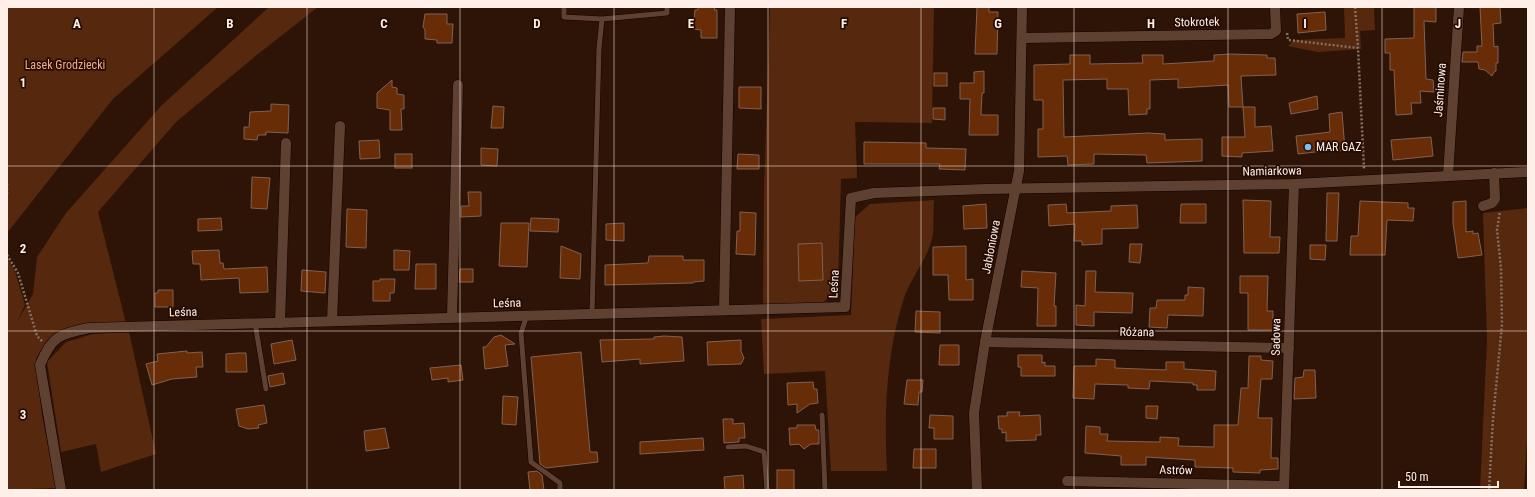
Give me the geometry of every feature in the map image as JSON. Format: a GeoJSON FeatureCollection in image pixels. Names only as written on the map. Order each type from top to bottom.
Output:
{"type":"FeatureCollection","features":[{"type":"Feature","properties":{"kind":"street"},"geometry":{"type":"LineString","coordinates":[[724,310],[730,7]]}},
{"type":"Feature","properties":{"kind":"street","name":"Jabłoniowa"},"geometry":{"type":"LineString","coordinates":[[977,490],[974,413],[985,342],[1019,171],[1022,7]]}},
{"type":"Feature","properties":{"kind":"street","name":"Stokrotek"},"geometry":{"type":"LineString","coordinates":[[1022,38],[1271,34],[1276,31],[1275,7]]}},
{"type":"Feature","properties":{"kind":"street","name":"Jaśminowa"},"geometry":{"type":"LineString","coordinates":[[1448,175],[1459,7]]}},
{"type":"Feature","properties":{"kind":"street"},"geometry":{"type":"LineString","coordinates":[[452,317],[458,86]]}},
{"type":"Feature","properties":{"kind":"street"},"geometry":{"type":"LineString","coordinates":[[332,321],[340,126]]}},
{"type":"Feature","properties":{"kind":"street"},"geometry":{"type":"LineString","coordinates":[[280,323],[286,143]]}},
{"type":"Feature","properties":{"kind":"street","name":"Namiarkowa"},"geometry":{"type":"LineString","coordinates":[[1016,189],[1294,184],[1528,172]]}},
{"type":"Feature","properties":{"kind":"street"},"geometry":{"type":"LineString","coordinates":[[1483,206],[1492,203],[1495,199],[1494,173]]}},
{"type":"Feature","properties":{"kind":"street","name":"Sadowa"},"geometry":{"type":"LineString","coordinates":[[1284,488],[1294,184]]}},
{"type":"Feature","properties":{"kind":"street","name":"Leśna"},"geometry":{"type":"LineString","coordinates":[[61,490],[40,365],[48,347],[56,338],[66,332],[89,328],[527,315],[688,315],[724,310],[845,307],[851,198],[874,193],[1016,189]]}},
{"type":"Feature","properties":{"kind":"street","name":"Różana"},"geometry":{"type":"LineString","coordinates":[[985,342],[1288,348]]}},
{"type":"Feature","properties":{"kind":"street","name":"Astrów"},"geometry":{"type":"LineString","coordinates":[[1067,481],[1284,488]]}},
{"type":"Feature","properties":{"kind":"lane"},"geometry":{"type":"LineString","coordinates":[[564,7],[564,17],[602,19],[667,13],[667,7]]}},
{"type":"Feature","properties":{"kind":"lane"},"geometry":{"type":"LineString","coordinates":[[592,314],[599,48],[602,19]]}},
{"type":"Feature","properties":{"kind":"lane"},"geometry":{"type":"LineString","coordinates":[[527,315],[521,333],[531,462],[560,483],[560,490]]}},
{"type":"Feature","properties":{"kind":"lane"},"geometry":{"type":"LineString","coordinates":[[255,323],[266,388]]}},
{"type":"Feature","properties":{"kind":"lane"},"geometry":{"type":"LineString","coordinates":[[822,415],[825,490]]}},
{"type":"Feature","properties":{"kind":"lane"},"geometry":{"type":"LineString","coordinates":[[728,447],[746,446],[764,452],[767,490]]}},
{"type":"Feature","properties":{"kind":"path"},"geometry":{"type":"LineString","coordinates":[[1355,7],[1364,170]]}},
{"type":"Feature","properties":{"kind":"path"},"geometry":{"type":"LineString","coordinates":[[1287,27],[1288,40],[1358,48]]}},
{"type":"Feature","properties":{"kind":"path"},"geometry":{"type":"LineString","coordinates":[[7,184],[7,196]]}},
{"type":"Feature","properties":{"kind":"path"},"geometry":{"type":"LineString","coordinates":[[1490,490],[1493,419],[1502,324],[1501,268],[1498,230],[1500,207]]}},
{"type":"Feature","properties":{"kind":"path"},"geometry":{"type":"LineString","coordinates":[[7,255],[18,273],[37,336]]}},
{"type":"Feature","properties":{"kind":"green space","name":"Lasek Grodziecki"},"geometry":{"type":"Polygon","coordinates":[[[7,7],[218,7],[113,99],[7,233],[7,7]]]}},
{"type":"Feature","properties":{"kind":"green space"},"geometry":{"type":"Polygon","coordinates":[[[269,7],[318,7],[258,54],[176,122],[98,212],[126,323],[74,326],[49,339],[36,358],[42,415],[56,488],[7,490],[7,258],[15,271],[25,305],[17,322],[33,294],[37,257],[66,213],[161,106],[269,7]]]}},
{"type":"Feature","properties":{"kind":"green space"},"geometry":{"type":"Polygon","coordinates":[[[770,7],[934,7],[932,123],[855,122],[857,178],[841,179],[838,287],[823,303],[763,305],[764,191],[770,7]]]}},
{"type":"Feature","properties":{"kind":"green space"},"geometry":{"type":"Polygon","coordinates":[[[1344,7],[1374,7],[1375,30],[1360,31],[1361,49],[1318,52],[1288,46],[1294,40],[1345,38],[1344,7]]]}},
{"type":"Feature","properties":{"kind":"green space"},"geometry":{"type":"Polygon","coordinates":[[[934,200],[933,234],[931,243],[924,260],[906,293],[897,322],[893,343],[886,407],[887,471],[831,471],[825,371],[764,374],[761,319],[851,315],[855,217],[870,204],[934,200]]]}},
{"type":"Feature","properties":{"kind":"green space"},"geometry":{"type":"Polygon","coordinates":[[[1528,208],[1528,422],[1524,490],[1480,490],[1487,340],[1483,213],[1528,208]]]}},
{"type":"Feature","properties":{"kind":"green space"},"geometry":{"type":"Polygon","coordinates":[[[129,332],[156,454],[101,472],[96,444],[61,452],[47,362],[66,342],[93,334],[129,332]]]}},
{"type":"Feature","properties":{"kind":"building"},"geometry":{"type":"Polygon","coordinates":[[[698,7],[715,7],[714,10],[717,10],[717,38],[701,38],[701,30],[693,29],[695,10],[698,10],[698,7]]]}},
{"type":"Feature","properties":{"kind":"building"},"geometry":{"type":"Polygon","coordinates":[[[977,7],[989,7],[989,12],[998,12],[997,54],[975,54],[977,7]]]}},
{"type":"Feature","properties":{"kind":"building"},"geometry":{"type":"Polygon","coordinates":[[[1414,7],[1436,7],[1436,22],[1424,21],[1426,79],[1433,80],[1434,92],[1420,91],[1421,103],[1411,103],[1412,114],[1396,115],[1394,70],[1390,70],[1390,53],[1385,53],[1385,39],[1414,38],[1414,7]]]}},
{"type":"Feature","properties":{"kind":"building"},"geometry":{"type":"Polygon","coordinates":[[[1480,7],[1500,7],[1501,23],[1493,24],[1494,47],[1498,46],[1498,63],[1496,63],[1496,71],[1492,76],[1485,70],[1479,69],[1478,62],[1462,62],[1463,52],[1477,52],[1477,46],[1482,46],[1480,7]]]}},
{"type":"Feature","properties":{"kind":"building"},"geometry":{"type":"Polygon","coordinates":[[[1325,12],[1326,30],[1298,33],[1297,14],[1325,12]]]}},
{"type":"Feature","properties":{"kind":"building"},"geometry":{"type":"Polygon","coordinates":[[[425,14],[447,14],[447,24],[453,24],[452,43],[437,43],[437,40],[425,39],[425,30],[423,27],[425,14]]]}},
{"type":"Feature","properties":{"kind":"building"},"geometry":{"type":"Polygon","coordinates":[[[1070,55],[1090,55],[1090,64],[1143,63],[1142,55],[1163,55],[1163,64],[1214,61],[1214,55],[1267,55],[1267,58],[1275,58],[1276,75],[1241,76],[1243,107],[1229,107],[1228,85],[1178,88],[1178,79],[1150,80],[1150,109],[1147,109],[1147,114],[1129,115],[1128,89],[1107,89],[1107,79],[1063,80],[1064,137],[1148,133],[1165,134],[1165,140],[1202,139],[1202,161],[1147,163],[1146,155],[1094,154],[1094,164],[1068,165],[1067,156],[1038,157],[1038,129],[1043,129],[1043,100],[1034,100],[1034,65],[1070,64],[1070,55]]]}},
{"type":"Feature","properties":{"kind":"building"},"geometry":{"type":"Polygon","coordinates":[[[984,71],[984,93],[982,93],[981,115],[998,115],[998,135],[969,135],[970,99],[960,99],[960,83],[974,83],[974,72],[984,71]]]}},
{"type":"Feature","properties":{"kind":"building"},"geometry":{"type":"Polygon","coordinates":[[[934,73],[947,73],[947,86],[934,86],[934,73]]]}},
{"type":"Feature","properties":{"kind":"building"},"geometry":{"type":"Polygon","coordinates":[[[392,80],[392,87],[397,88],[397,94],[404,95],[404,109],[401,109],[402,130],[390,130],[390,110],[377,108],[377,93],[392,80]]]}},
{"type":"Feature","properties":{"kind":"building"},"geometry":{"type":"Polygon","coordinates":[[[739,87],[761,87],[761,109],[739,108],[739,87]]]}},
{"type":"Feature","properties":{"kind":"building"},"geometry":{"type":"Polygon","coordinates":[[[1317,96],[1318,109],[1291,114],[1289,103],[1317,96]]]}},
{"type":"Feature","properties":{"kind":"building"},"geometry":{"type":"Polygon","coordinates":[[[271,104],[289,105],[288,133],[266,132],[266,135],[258,135],[257,140],[244,139],[244,127],[249,127],[250,112],[271,111],[271,104]]]}},
{"type":"Feature","properties":{"kind":"building"},"geometry":{"type":"Polygon","coordinates":[[[493,106],[504,107],[503,128],[491,128],[493,106]]]}},
{"type":"Feature","properties":{"kind":"building"},"geometry":{"type":"Polygon","coordinates":[[[1243,107],[1255,107],[1255,127],[1271,126],[1273,151],[1242,153],[1242,157],[1222,156],[1222,137],[1245,137],[1243,107]]]}},
{"type":"Feature","properties":{"kind":"building"},"geometry":{"type":"Polygon","coordinates":[[[933,108],[945,108],[945,120],[933,119],[933,108]]]}},
{"type":"Feature","properties":{"kind":"building"},"geometry":{"type":"Polygon","coordinates":[[[1342,112],[1345,150],[1298,154],[1296,136],[1330,132],[1329,114],[1342,112]]]}},
{"type":"Feature","properties":{"kind":"building"},"geometry":{"type":"Polygon","coordinates":[[[1431,137],[1433,156],[1393,160],[1391,140],[1431,137]]]}},
{"type":"Feature","properties":{"kind":"building"},"geometry":{"type":"Polygon","coordinates":[[[379,140],[380,158],[360,159],[359,141],[379,140]]]}},
{"type":"Feature","properties":{"kind":"building"},"geometry":{"type":"Polygon","coordinates":[[[864,142],[926,143],[926,148],[966,149],[965,170],[939,169],[940,164],[864,164],[864,142]]]}},
{"type":"Feature","properties":{"kind":"building"},"geometry":{"type":"Polygon","coordinates":[[[481,148],[498,149],[497,166],[481,165],[481,148]]]}},
{"type":"Feature","properties":{"kind":"building"},"geometry":{"type":"Polygon","coordinates":[[[395,154],[412,154],[412,168],[395,168],[395,154]]]}},
{"type":"Feature","properties":{"kind":"building"},"geometry":{"type":"Polygon","coordinates":[[[738,154],[759,155],[759,169],[737,169],[738,154]]]}},
{"type":"Feature","properties":{"kind":"building"},"geometry":{"type":"Polygon","coordinates":[[[252,177],[270,178],[267,209],[251,208],[252,177]]]}},
{"type":"Feature","properties":{"kind":"building"},"geometry":{"type":"Polygon","coordinates":[[[468,192],[481,192],[481,216],[461,217],[461,206],[469,206],[468,192]]]}},
{"type":"Feature","properties":{"kind":"building"},"geometry":{"type":"Polygon","coordinates":[[[1327,193],[1339,193],[1337,241],[1326,241],[1327,193]]]}},
{"type":"Feature","properties":{"kind":"building"},"geometry":{"type":"Polygon","coordinates":[[[1243,200],[1271,201],[1270,237],[1280,237],[1279,253],[1244,253],[1243,200]]]}},
{"type":"Feature","properties":{"kind":"building"},"geometry":{"type":"Polygon","coordinates":[[[1360,201],[1408,203],[1408,208],[1414,208],[1413,221],[1387,220],[1385,255],[1350,255],[1351,236],[1358,236],[1360,201]]]}},
{"type":"Feature","properties":{"kind":"building"},"geometry":{"type":"Polygon","coordinates":[[[1466,201],[1466,232],[1473,231],[1473,234],[1478,233],[1482,255],[1458,258],[1453,223],[1453,202],[1466,201]]]}},
{"type":"Feature","properties":{"kind":"building"},"geometry":{"type":"Polygon","coordinates":[[[986,204],[987,228],[964,229],[963,206],[986,204]]]}},
{"type":"Feature","properties":{"kind":"building"},"geometry":{"type":"Polygon","coordinates":[[[1066,204],[1067,213],[1111,211],[1111,206],[1137,205],[1138,228],[1102,229],[1102,244],[1082,245],[1082,241],[1074,241],[1075,224],[1049,226],[1048,205],[1066,204]]]}},
{"type":"Feature","properties":{"kind":"building"},"geometry":{"type":"Polygon","coordinates":[[[1181,204],[1206,204],[1206,223],[1180,223],[1181,204]]]}},
{"type":"Feature","properties":{"kind":"building"},"geometry":{"type":"Polygon","coordinates":[[[347,209],[367,210],[366,248],[346,247],[347,209]]]}},
{"type":"Feature","properties":{"kind":"building"},"geometry":{"type":"Polygon","coordinates":[[[740,212],[756,213],[755,255],[736,254],[737,231],[740,231],[740,212]]]}},
{"type":"Feature","properties":{"kind":"building"},"geometry":{"type":"Polygon","coordinates":[[[221,218],[222,230],[198,231],[198,219],[221,218]]]}},
{"type":"Feature","properties":{"kind":"building"},"geometry":{"type":"Polygon","coordinates":[[[531,218],[559,219],[558,232],[530,231],[531,218]]]}},
{"type":"Feature","properties":{"kind":"building"},"geometry":{"type":"Polygon","coordinates":[[[501,223],[529,223],[527,267],[499,266],[501,223]]]}},
{"type":"Feature","properties":{"kind":"building"},"geometry":{"type":"Polygon","coordinates":[[[624,223],[624,241],[606,240],[606,224],[624,223]]]}},
{"type":"Feature","properties":{"kind":"building"},"geometry":{"type":"Polygon","coordinates":[[[822,243],[823,280],[799,281],[798,244],[822,243]]]}},
{"type":"Feature","properties":{"kind":"building"},"geometry":{"type":"Polygon","coordinates":[[[1130,244],[1142,244],[1140,263],[1129,262],[1130,244]]]}},
{"type":"Feature","properties":{"kind":"building"},"geometry":{"type":"Polygon","coordinates":[[[1310,245],[1326,245],[1325,260],[1310,259],[1310,245]]]}},
{"type":"Feature","properties":{"kind":"building"},"geometry":{"type":"Polygon","coordinates":[[[561,246],[581,254],[580,279],[560,278],[561,246]]]}},
{"type":"Feature","properties":{"kind":"building"},"geometry":{"type":"Polygon","coordinates":[[[966,246],[966,280],[973,279],[973,300],[949,300],[948,275],[933,275],[933,247],[966,246]]]}},
{"type":"Feature","properties":{"kind":"building"},"geometry":{"type":"Polygon","coordinates":[[[219,250],[220,263],[223,263],[224,269],[267,267],[268,292],[240,293],[239,278],[201,280],[200,264],[193,264],[192,251],[219,250]]]}},
{"type":"Feature","properties":{"kind":"building"},"geometry":{"type":"Polygon","coordinates":[[[394,250],[410,251],[409,270],[394,270],[394,250]]]}},
{"type":"Feature","properties":{"kind":"building"},"geometry":{"type":"Polygon","coordinates":[[[649,256],[683,256],[683,260],[704,260],[704,281],[693,283],[605,285],[605,265],[648,263],[649,256]]]}},
{"type":"Feature","properties":{"kind":"building"},"geometry":{"type":"Polygon","coordinates":[[[416,264],[436,264],[436,289],[415,289],[416,264]]]}},
{"type":"Feature","properties":{"kind":"building"},"geometry":{"type":"Polygon","coordinates":[[[460,269],[473,269],[473,282],[459,282],[460,269]]]}},
{"type":"Feature","properties":{"kind":"building"},"geometry":{"type":"Polygon","coordinates":[[[302,270],[326,272],[325,293],[301,291],[302,270]]]}},
{"type":"Feature","properties":{"kind":"building"},"geometry":{"type":"Polygon","coordinates":[[[1022,271],[1056,273],[1054,306],[1056,306],[1056,326],[1037,326],[1038,288],[1021,287],[1022,271]]]}},
{"type":"Feature","properties":{"kind":"building"},"geometry":{"type":"Polygon","coordinates":[[[1086,271],[1096,271],[1095,292],[1133,293],[1132,313],[1094,312],[1094,326],[1076,325],[1076,305],[1085,306],[1086,271]]]}},
{"type":"Feature","properties":{"kind":"building"},"geometry":{"type":"Polygon","coordinates":[[[1240,276],[1268,276],[1267,311],[1273,311],[1273,330],[1248,330],[1248,293],[1240,293],[1240,276]]]}},
{"type":"Feature","properties":{"kind":"building"},"geometry":{"type":"Polygon","coordinates":[[[380,279],[395,279],[394,293],[390,293],[390,301],[373,301],[373,281],[380,281],[380,279]]]}},
{"type":"Feature","properties":{"kind":"building"},"geometry":{"type":"Polygon","coordinates":[[[1188,287],[1204,288],[1203,316],[1168,315],[1167,328],[1149,327],[1150,308],[1156,308],[1157,300],[1185,300],[1185,295],[1188,295],[1188,287]]]}},
{"type":"Feature","properties":{"kind":"building"},"geometry":{"type":"Polygon","coordinates":[[[158,290],[173,290],[173,307],[155,307],[155,293],[158,293],[158,290]]]}},
{"type":"Feature","properties":{"kind":"building"},"geometry":{"type":"Polygon","coordinates":[[[916,311],[940,312],[940,333],[915,332],[916,311]]]}},
{"type":"Feature","properties":{"kind":"building"},"geometry":{"type":"Polygon","coordinates":[[[501,335],[515,344],[505,345],[508,366],[485,369],[483,347],[486,347],[494,337],[501,335]]]}},
{"type":"Feature","properties":{"kind":"building"},"geometry":{"type":"Polygon","coordinates":[[[654,337],[682,337],[684,361],[640,364],[640,359],[602,362],[600,340],[654,339],[654,337]]]}},
{"type":"Feature","properties":{"kind":"building"},"geometry":{"type":"Polygon","coordinates":[[[292,340],[296,360],[274,364],[271,344],[292,340]]]}},
{"type":"Feature","properties":{"kind":"building"},"geometry":{"type":"Polygon","coordinates":[[[741,340],[741,351],[744,358],[741,364],[708,365],[707,342],[741,340]]]}},
{"type":"Feature","properties":{"kind":"building"},"geometry":{"type":"Polygon","coordinates":[[[940,345],[959,345],[959,365],[939,365],[940,345]]]}},
{"type":"Feature","properties":{"kind":"building"},"geometry":{"type":"Polygon","coordinates":[[[187,351],[187,353],[202,352],[203,367],[196,367],[197,377],[172,379],[152,385],[146,364],[158,361],[157,354],[187,351]]]}},
{"type":"Feature","properties":{"kind":"building"},"geometry":{"type":"Polygon","coordinates":[[[581,352],[590,452],[597,452],[598,462],[546,468],[540,464],[531,357],[581,352]]]}},
{"type":"Feature","properties":{"kind":"building"},"geometry":{"type":"Polygon","coordinates":[[[246,353],[247,372],[226,372],[226,354],[246,353]]]}},
{"type":"Feature","properties":{"kind":"building"},"geometry":{"type":"Polygon","coordinates":[[[1018,355],[1042,355],[1042,363],[1045,362],[1045,366],[1055,366],[1055,376],[1021,376],[1021,367],[1018,367],[1018,355]]]}},
{"type":"Feature","properties":{"kind":"building"},"geometry":{"type":"Polygon","coordinates":[[[1249,356],[1261,356],[1261,360],[1273,361],[1272,379],[1261,379],[1258,418],[1272,418],[1271,458],[1278,458],[1278,469],[1260,470],[1260,473],[1233,472],[1233,468],[1195,467],[1195,460],[1146,457],[1146,465],[1121,465],[1121,456],[1085,453],[1086,426],[1100,427],[1100,434],[1108,434],[1107,441],[1160,442],[1160,437],[1179,438],[1178,446],[1214,447],[1214,425],[1238,425],[1241,388],[1248,388],[1249,356]]]}},
{"type":"Feature","properties":{"kind":"building"},"geometry":{"type":"Polygon","coordinates":[[[1096,359],[1115,360],[1115,368],[1166,370],[1166,362],[1184,362],[1184,369],[1216,371],[1215,390],[1197,390],[1197,385],[1193,385],[1193,383],[1150,381],[1149,389],[1128,388],[1128,385],[1095,384],[1094,399],[1073,398],[1074,366],[1096,366],[1096,359]]]}},
{"type":"Feature","properties":{"kind":"building"},"geometry":{"type":"Polygon","coordinates":[[[461,365],[463,380],[448,382],[448,378],[432,380],[430,368],[461,365]]]}},
{"type":"Feature","properties":{"kind":"building"},"geometry":{"type":"Polygon","coordinates":[[[1304,370],[1315,370],[1316,398],[1294,399],[1295,378],[1303,377],[1304,370]]]}},
{"type":"Feature","properties":{"kind":"building"},"geometry":{"type":"Polygon","coordinates":[[[283,373],[285,384],[270,387],[268,376],[283,373]]]}},
{"type":"Feature","properties":{"kind":"building"},"geometry":{"type":"Polygon","coordinates":[[[907,380],[923,380],[922,392],[919,392],[918,405],[904,404],[907,380]]]}},
{"type":"Feature","properties":{"kind":"building"},"geometry":{"type":"Polygon","coordinates":[[[813,382],[814,389],[817,389],[818,403],[810,404],[797,413],[797,404],[788,405],[787,383],[813,382]]]}},
{"type":"Feature","properties":{"kind":"building"},"geometry":{"type":"Polygon","coordinates":[[[503,396],[518,397],[516,425],[502,424],[503,396]]]}},
{"type":"Feature","properties":{"kind":"building"},"geometry":{"type":"Polygon","coordinates":[[[264,405],[267,423],[258,425],[259,428],[248,429],[239,426],[236,409],[264,405]]]}},
{"type":"Feature","properties":{"kind":"building"},"geometry":{"type":"Polygon","coordinates":[[[1146,406],[1158,406],[1157,419],[1146,418],[1146,406]]]}},
{"type":"Feature","properties":{"kind":"building"},"geometry":{"type":"Polygon","coordinates":[[[1007,412],[1020,412],[1019,416],[1040,415],[1041,435],[1036,435],[1036,440],[1006,441],[1006,432],[1002,433],[1002,429],[999,429],[998,416],[1007,416],[1007,412]]]}},
{"type":"Feature","properties":{"kind":"building"},"geometry":{"type":"Polygon","coordinates":[[[930,415],[953,416],[953,439],[934,439],[934,428],[929,428],[930,415]]]}},
{"type":"Feature","properties":{"kind":"building"},"geometry":{"type":"Polygon","coordinates":[[[723,419],[733,419],[733,424],[744,423],[745,438],[739,438],[739,442],[724,443],[723,419]]]}},
{"type":"Feature","properties":{"kind":"building"},"geometry":{"type":"Polygon","coordinates":[[[797,425],[815,425],[816,430],[819,430],[819,444],[811,444],[804,449],[799,444],[790,445],[789,428],[797,428],[797,425]]]}},
{"type":"Feature","properties":{"kind":"building"},"geometry":{"type":"Polygon","coordinates":[[[385,428],[389,448],[366,451],[364,431],[385,428]]]}},
{"type":"Feature","properties":{"kind":"building"},"geometry":{"type":"Polygon","coordinates":[[[703,438],[704,450],[640,454],[640,442],[703,438]]]}},
{"type":"Feature","properties":{"kind":"building"},"geometry":{"type":"Polygon","coordinates":[[[914,449],[936,449],[936,468],[913,468],[914,449]]]}},
{"type":"Feature","properties":{"kind":"building"},"geometry":{"type":"Polygon","coordinates":[[[777,470],[794,470],[794,490],[777,490],[777,470]]]}},
{"type":"Feature","properties":{"kind":"building"},"geometry":{"type":"Polygon","coordinates":[[[537,471],[542,475],[544,490],[530,490],[528,472],[537,471]]]}},
{"type":"Feature","properties":{"kind":"building"},"geometry":{"type":"Polygon","coordinates":[[[743,475],[744,490],[725,490],[724,477],[743,475]]]}},
{"type":"Feature","properties":{"kind":"place","name":"MAR GAZ"},"geometry":{"type":"Point","coordinates":[1308,147]}}]}
